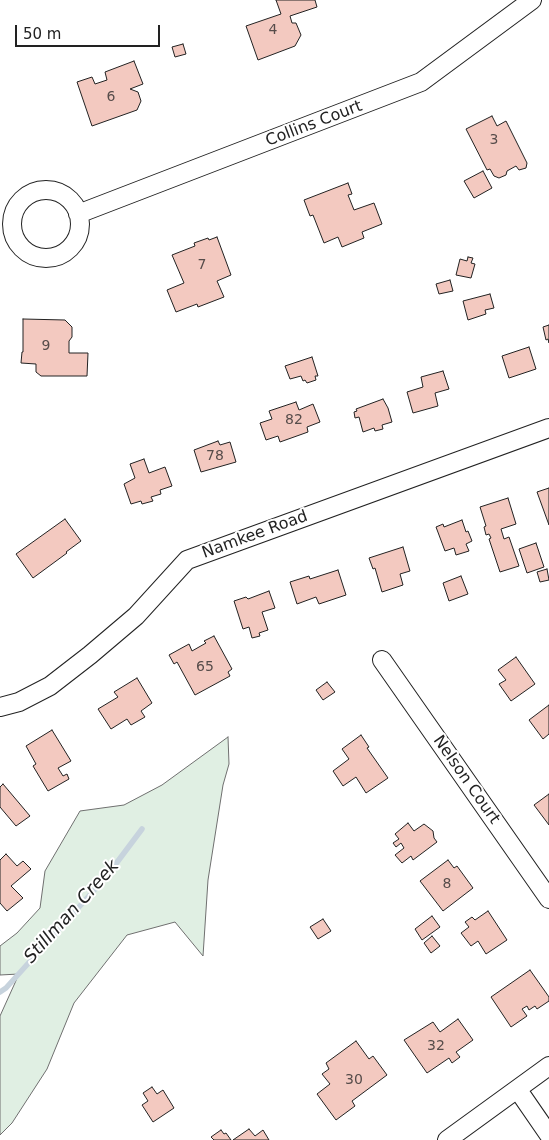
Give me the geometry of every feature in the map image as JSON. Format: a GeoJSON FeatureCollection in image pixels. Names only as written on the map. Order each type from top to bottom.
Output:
{"type":"FeatureCollection","features":[{"type":"Feature","properties":{"kind":"street","name":"Collins Court"},"geometry":{"type":"LineString","coordinates":[[78,214],[421,82],[532,0]]}},
{"type":"Feature","properties":{"kind":"street","name":"Namkee Road"},"geometry":{"type":"LineString","coordinates":[[0,708],[19,702],[50,686],[90,655],[136,616],[186,560],[549,428]]}},
{"type":"Feature","properties":{"kind":"street","name":"Nelson Court"},"geometry":{"type":"LineString","coordinates":[[382,660],[549,899]]}},
{"type":"Feature","properties":{"kind":"street"},"geometry":{"type":"LineString","coordinates":[[447,1140],[549,1066]]}},
{"type":"Feature","properties":{"kind":"street"},"geometry":{"type":"LineString","coordinates":[[518,1090],[549,1135]]}},
{"type":"Feature","properties":{"kind":"green space"},"geometry":{"type":"Polygon","coordinates":[[[228,737],[229,764],[223,785],[208,880],[203,956],[175,922],[127,935],[74,1003],[47,1069],[12,1123],[0,1135],[0,1016],[19,974],[0,975],[0,946],[17,933],[40,908],[45,871],[80,811],[124,805],[162,785],[228,737]]]}},
{"type":"Feature","properties":{"kind":"building"},"geometry":{"type":"Polygon","coordinates":[[[276,0],[315,0],[317,7],[290,16],[292,23],[296,23],[301,35],[295,46],[258,60],[246,26],[281,14],[276,0]]]}},
{"type":"Feature","properties":{"kind":"building"},"geometry":{"type":"Polygon","coordinates":[[[183,44],[186,54],[175,57],[172,47],[183,44]]]}},
{"type":"Feature","properties":{"kind":"building"},"geometry":{"type":"Polygon","coordinates":[[[134,61],[143,84],[130,89],[138,92],[141,101],[137,110],[92,126],[77,82],[92,77],[95,84],[107,80],[105,72],[134,61]]]}},
{"type":"Feature","properties":{"kind":"building"},"geometry":{"type":"Polygon","coordinates":[[[492,116],[497,126],[506,121],[527,163],[526,168],[519,170],[516,166],[507,171],[506,175],[499,178],[494,176],[490,169],[487,170],[466,129],[492,116]]]}},
{"type":"Feature","properties":{"kind":"building"},"geometry":{"type":"Polygon","coordinates":[[[483,171],[492,188],[474,198],[464,181],[483,171]]]}},
{"type":"Feature","properties":{"kind":"building"},"geometry":{"type":"Polygon","coordinates":[[[348,183],[352,194],[348,195],[354,210],[374,203],[382,224],[362,232],[364,238],[342,247],[338,237],[324,243],[313,215],[310,216],[304,200],[348,183]]]}},
{"type":"Feature","properties":{"kind":"building"},"geometry":{"type":"Polygon","coordinates":[[[217,237],[231,275],[217,281],[224,297],[198,307],[197,304],[176,312],[167,290],[184,283],[172,255],[195,246],[194,243],[217,237]]]}},
{"type":"Feature","properties":{"kind":"building"},"geometry":{"type":"Polygon","coordinates":[[[468,257],[473,258],[471,263],[475,264],[471,278],[456,275],[460,259],[467,261],[468,257]]]}},
{"type":"Feature","properties":{"kind":"building"},"geometry":{"type":"Polygon","coordinates":[[[450,280],[453,291],[439,294],[436,284],[450,280]]]}},
{"type":"Feature","properties":{"kind":"building"},"geometry":{"type":"Polygon","coordinates":[[[490,294],[494,308],[485,310],[486,314],[468,320],[463,301],[490,294]]]}},
{"type":"Feature","properties":{"kind":"building"},"geometry":{"type":"Polygon","coordinates":[[[23,319],[65,320],[72,327],[69,353],[88,353],[87,376],[41,376],[36,372],[36,364],[21,363],[23,319]]]}},
{"type":"Feature","properties":{"kind":"building"},"geometry":{"type":"Polygon","coordinates":[[[549,325],[549,343],[548,339],[546,340],[543,327],[549,325]]]}},
{"type":"Feature","properties":{"kind":"building"},"geometry":{"type":"Polygon","coordinates":[[[529,347],[536,369],[509,378],[502,356],[529,347]]]}},
{"type":"Feature","properties":{"kind":"building"},"geometry":{"type":"Polygon","coordinates":[[[312,357],[318,376],[315,376],[316,380],[307,383],[305,380],[303,381],[301,376],[290,379],[285,366],[312,357]]]}},
{"type":"Feature","properties":{"kind":"building"},"geometry":{"type":"Polygon","coordinates":[[[443,371],[449,389],[435,393],[438,406],[413,413],[407,392],[423,387],[421,377],[443,371]]]}},
{"type":"Feature","properties":{"kind":"building"},"geometry":{"type":"Polygon","coordinates":[[[383,399],[392,422],[382,425],[383,429],[375,431],[374,428],[363,432],[359,417],[355,418],[354,412],[357,411],[356,409],[383,399]]]}},
{"type":"Feature","properties":{"kind":"building"},"geometry":{"type":"Polygon","coordinates":[[[296,402],[299,410],[313,404],[320,422],[307,427],[308,432],[280,442],[278,436],[266,440],[260,423],[272,419],[269,411],[296,402]]]}},
{"type":"Feature","properties":{"kind":"building"},"geometry":{"type":"Polygon","coordinates":[[[218,441],[220,445],[230,442],[236,462],[201,472],[194,450],[218,441]]]}},
{"type":"Feature","properties":{"kind":"building"},"geometry":{"type":"Polygon","coordinates":[[[144,459],[149,473],[165,467],[172,486],[160,490],[161,494],[151,497],[153,501],[142,504],[141,501],[131,504],[124,484],[135,478],[130,464],[144,459]]]}},
{"type":"Feature","properties":{"kind":"building"},"geometry":{"type":"Polygon","coordinates":[[[549,488],[549,525],[537,492],[549,488]]]}},
{"type":"Feature","properties":{"kind":"building"},"geometry":{"type":"Polygon","coordinates":[[[508,498],[516,524],[501,529],[504,539],[509,537],[519,566],[500,572],[489,539],[491,538],[489,534],[486,535],[484,527],[486,526],[480,507],[508,498]]]}},
{"type":"Feature","properties":{"kind":"building"},"geometry":{"type":"Polygon","coordinates":[[[65,519],[81,541],[33,578],[16,554],[65,519]]]}},
{"type":"Feature","properties":{"kind":"building"},"geometry":{"type":"Polygon","coordinates":[[[462,520],[466,532],[468,531],[472,541],[466,544],[469,551],[456,555],[454,548],[445,551],[436,527],[443,524],[444,527],[462,520]]]}},
{"type":"Feature","properties":{"kind":"building"},"geometry":{"type":"Polygon","coordinates":[[[536,543],[544,567],[527,573],[519,549],[536,543]]]}},
{"type":"Feature","properties":{"kind":"building"},"geometry":{"type":"Polygon","coordinates":[[[403,547],[410,571],[400,574],[403,585],[382,592],[375,568],[373,569],[369,558],[403,547]]]}},
{"type":"Feature","properties":{"kind":"building"},"geometry":{"type":"Polygon","coordinates":[[[547,569],[549,580],[540,582],[537,572],[547,569]]]}},
{"type":"Feature","properties":{"kind":"building"},"geometry":{"type":"Polygon","coordinates":[[[338,570],[346,595],[319,604],[316,597],[297,604],[290,582],[309,576],[310,579],[338,570]]]}},
{"type":"Feature","properties":{"kind":"building"},"geometry":{"type":"Polygon","coordinates":[[[461,576],[468,594],[449,601],[443,583],[461,576]]]}},
{"type":"Feature","properties":{"kind":"building"},"geometry":{"type":"Polygon","coordinates":[[[269,591],[275,608],[262,612],[268,630],[259,633],[260,636],[252,638],[249,627],[243,629],[234,601],[246,597],[248,599],[269,591]]]}},
{"type":"Feature","properties":{"kind":"building"},"geometry":{"type":"Polygon","coordinates":[[[214,636],[232,669],[228,672],[230,676],[195,695],[177,662],[174,664],[169,655],[189,644],[192,651],[206,643],[204,641],[214,636]]]}},
{"type":"Feature","properties":{"kind":"building"},"geometry":{"type":"Polygon","coordinates":[[[516,657],[535,684],[511,701],[499,684],[506,680],[498,670],[516,657]]]}},
{"type":"Feature","properties":{"kind":"building"},"geometry":{"type":"Polygon","coordinates":[[[137,678],[152,703],[141,711],[145,717],[131,725],[127,719],[111,729],[98,709],[118,697],[114,692],[137,678]]]}},
{"type":"Feature","properties":{"kind":"building"},"geometry":{"type":"Polygon","coordinates":[[[327,682],[335,692],[323,700],[316,690],[327,682]]]}},
{"type":"Feature","properties":{"kind":"building"},"geometry":{"type":"Polygon","coordinates":[[[549,705],[549,734],[543,739],[529,720],[549,705]]]}},
{"type":"Feature","properties":{"kind":"building"},"geometry":{"type":"Polygon","coordinates":[[[52,730],[71,761],[58,768],[63,776],[67,774],[69,779],[48,791],[33,766],[36,764],[26,746],[52,730]]]}},
{"type":"Feature","properties":{"kind":"building"},"geometry":{"type":"Polygon","coordinates":[[[361,735],[369,747],[367,748],[388,778],[366,793],[356,777],[343,786],[333,771],[349,759],[342,749],[361,735]]]}},
{"type":"Feature","properties":{"kind":"building"},"geometry":{"type":"Polygon","coordinates":[[[3,784],[30,816],[16,826],[0,807],[0,787],[3,784]]]}},
{"type":"Feature","properties":{"kind":"building"},"geometry":{"type":"Polygon","coordinates":[[[549,794],[549,825],[534,805],[549,794]]]}},
{"type":"Feature","properties":{"kind":"building"},"geometry":{"type":"Polygon","coordinates":[[[408,823],[414,831],[424,824],[433,831],[437,842],[413,860],[411,856],[402,863],[395,855],[404,848],[401,843],[396,847],[393,843],[399,839],[395,834],[408,823]]]}},
{"type":"Feature","properties":{"kind":"building"},"geometry":{"type":"Polygon","coordinates":[[[6,854],[17,866],[23,861],[31,869],[11,886],[23,898],[7,911],[0,903],[0,860],[6,854]]]}},
{"type":"Feature","properties":{"kind":"building"},"geometry":{"type":"Polygon","coordinates":[[[448,860],[454,868],[457,866],[473,888],[443,911],[420,881],[448,860]]]}},
{"type":"Feature","properties":{"kind":"building"},"geometry":{"type":"Polygon","coordinates":[[[488,911],[507,940],[486,954],[478,941],[471,946],[461,933],[469,927],[465,922],[472,917],[475,920],[488,911]]]}},
{"type":"Feature","properties":{"kind":"building"},"geometry":{"type":"Polygon","coordinates":[[[432,916],[440,927],[422,940],[415,929],[432,916]]]}},
{"type":"Feature","properties":{"kind":"building"},"geometry":{"type":"Polygon","coordinates":[[[323,919],[331,931],[318,939],[310,927],[323,919]]]}},
{"type":"Feature","properties":{"kind":"building"},"geometry":{"type":"Polygon","coordinates":[[[432,936],[440,946],[431,953],[424,943],[432,936]]]}},
{"type":"Feature","properties":{"kind":"building"},"geometry":{"type":"Polygon","coordinates":[[[530,970],[549,997],[549,1001],[537,1009],[535,1006],[529,1010],[527,1006],[522,1009],[527,1016],[511,1027],[491,997],[530,970]]]}},
{"type":"Feature","properties":{"kind":"building"},"geometry":{"type":"Polygon","coordinates":[[[458,1019],[473,1040],[456,1052],[460,1057],[452,1063],[449,1058],[427,1073],[404,1040],[433,1022],[440,1032],[458,1019]]]}},
{"type":"Feature","properties":{"kind":"building"},"geometry":{"type":"Polygon","coordinates":[[[356,1041],[369,1059],[373,1056],[387,1075],[352,1101],[355,1106],[336,1120],[317,1094],[330,1084],[322,1074],[329,1069],[326,1063],[356,1041]]]}},
{"type":"Feature","properties":{"kind":"building"},"geometry":{"type":"Polygon","coordinates":[[[152,1087],[157,1094],[163,1090],[174,1108],[153,1122],[142,1105],[148,1101],[143,1093],[152,1087]]]}},
{"type":"Feature","properties":{"kind":"building"},"geometry":{"type":"Polygon","coordinates":[[[249,1129],[255,1136],[263,1130],[269,1140],[233,1140],[249,1129]]]}},
{"type":"Feature","properties":{"kind":"building"},"geometry":{"type":"Polygon","coordinates":[[[221,1130],[231,1140],[214,1140],[211,1137],[221,1130]]]}},
{"type":"Feature","properties":{"kind":"waterway","name":"Stillman Creek"},"geometry":{"type":"LineString","coordinates":[[0,992],[6,988],[106,877],[142,829]]}}]}
